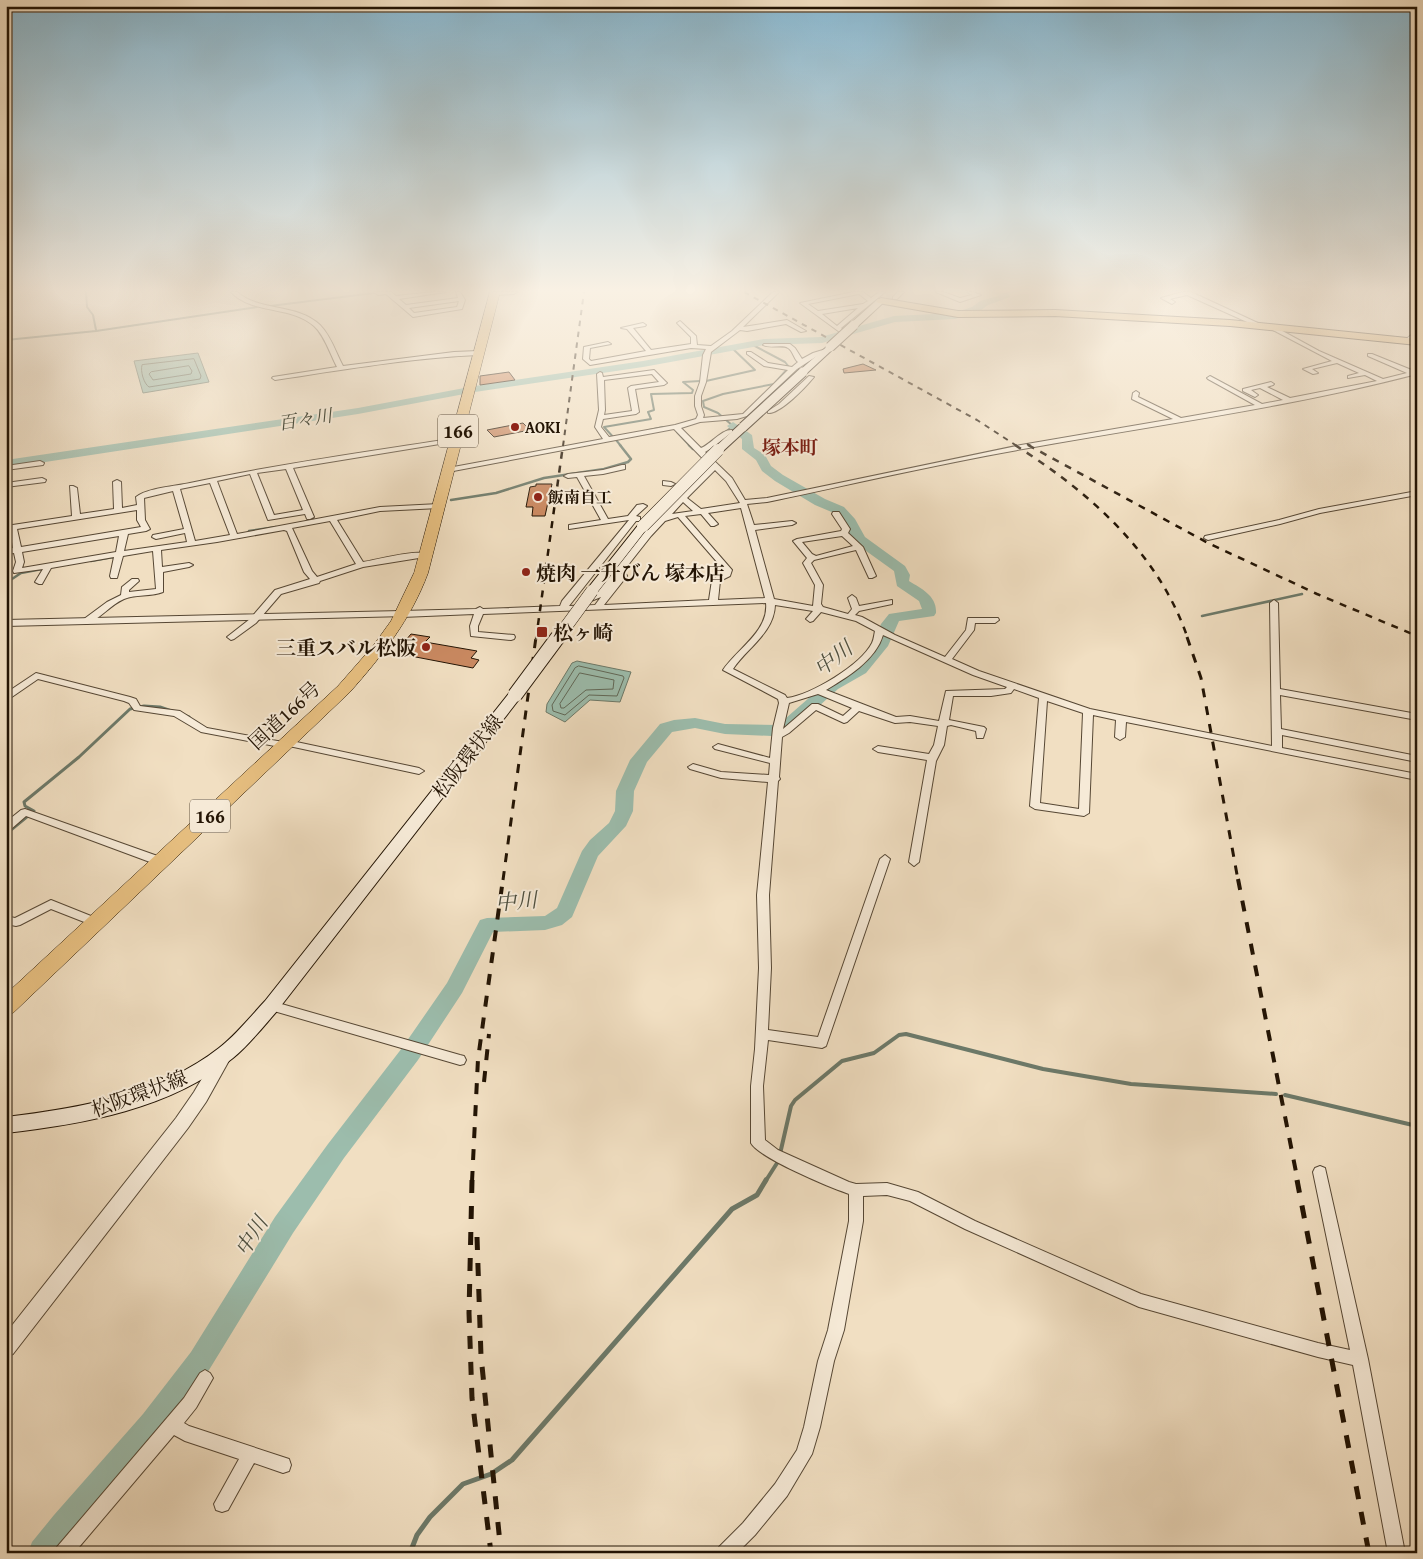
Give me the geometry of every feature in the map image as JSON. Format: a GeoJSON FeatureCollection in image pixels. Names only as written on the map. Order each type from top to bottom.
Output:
{"type":"FeatureCollection","features":[{"type":"Feature","properties":{"kind":"highway","name":"国道166号"},"geometry":{"type":"LineString","coordinates":[[6,1007],[344,690],[384,644],[416,587],[475,365]]}},
{"type":"Feature","properties":{"kind":"main road","name":"松阪環状線"},"geometry":{"type":"LineString","coordinates":[[6,1125],[63,1117],[131,1100],[179,1081],[224,1054],[246,1035],[271,1006],[515,695],[591,604],[655,512],[794,369],[801,365]]}},
{"type":"Feature","properties":{"kind":"street"},"geometry":{"type":"LineString","coordinates":[[339,365],[341,369]]}},
{"type":"Feature","properties":{"kind":"street"},"geometry":{"type":"LineString","coordinates":[[275,378],[373,365]]}},
{"type":"Feature","properties":{"kind":"street"},"geometry":{"type":"LineString","coordinates":[[699,420],[701,415],[695,392],[703,382],[706,365]]}},
{"type":"Feature","properties":{"kind":"street"},"geometry":{"type":"LineString","coordinates":[[766,365],[794,369],[811,377],[781,405],[770,412]]}},
{"type":"Feature","properties":{"kind":"street"},"geometry":{"type":"LineString","coordinates":[[448,470],[676,427],[699,420],[745,415],[794,369],[796,365]]}},
{"type":"Feature","properties":{"kind":"street"},"geometry":{"type":"LineString","coordinates":[[1315,373],[1306,369],[1324,365]]}},
{"type":"Feature","properties":{"kind":"street"},"geometry":{"type":"LineString","coordinates":[[1347,365],[1381,380]]}},
{"type":"Feature","properties":{"kind":"street"},"geometry":{"type":"LineString","coordinates":[[1394,365],[1415,373]]}},
{"type":"Feature","properties":{"kind":"street"},"geometry":{"type":"LineString","coordinates":[[464,370],[469,370],[470,387]]}},
{"type":"Feature","properties":{"kind":"street"},"geometry":{"type":"LineString","coordinates":[[600,418],[636,412],[631,388],[664,383],[654,372],[600,377],[602,410],[600,418],[598,430],[611,438]]}},
{"type":"Feature","properties":{"kind":"street"},"geometry":{"type":"LineString","coordinates":[[1350,377],[1366,373]]}},
{"type":"Feature","properties":{"kind":"street"},"geometry":{"type":"LineString","coordinates":[[591,604],[610,595],[664,517],[795,494],[1020,447],[1261,406],[1415,373]]}},
{"type":"Feature","properties":{"kind":"street"},"geometry":{"type":"LineString","coordinates":[[1219,376],[1271,404]]}},
{"type":"Feature","properties":{"kind":"street"},"geometry":{"type":"LineString","coordinates":[[1210,378],[1261,406]]}},
{"type":"Feature","properties":{"kind":"street"},"geometry":{"type":"LineString","coordinates":[[1245,390],[1270,384]]}},
{"type":"Feature","properties":{"kind":"street"},"geometry":{"type":"LineString","coordinates":[[1365,385],[1376,391]]}},
{"type":"Feature","properties":{"kind":"street"},"geometry":{"type":"LineString","coordinates":[[1261,386],[1289,400]]}},
{"type":"Feature","properties":{"kind":"street"},"geometry":{"type":"LineString","coordinates":[[1136,393],[1134,398],[1181,420]]}},
{"type":"Feature","properties":{"kind":"street"},"geometry":{"type":"LineString","coordinates":[[676,427],[729,480],[743,504],[752,528],[770,601],[772,612],[767,624],[728,670],[782,696],[783,701],[778,732],[764,895],[765,968],[757,1086],[758,1143],[780,1157],[856,1190],[887,1189],[913,1196],[970,1225],[1139,1300],[1318,1350],[1360,1359]]}},
{"type":"Feature","properties":{"kind":"street"},"geometry":{"type":"LineString","coordinates":[[700,451],[711,446],[730,430]]}},
{"type":"Feature","properties":{"kind":"street"},"geometry":{"type":"LineString","coordinates":[[6,552],[146,529],[141,520],[140,497],[176,487],[254,472],[456,440]]}},
{"type":"Feature","properties":{"kind":"street"},"geometry":{"type":"LineString","coordinates":[[6,468],[40,463]]}},
{"type":"Feature","properties":{"kind":"street"},"geometry":{"type":"LineString","coordinates":[[591,604],[681,496],[714,466]]}},
{"type":"Feature","properties":{"kind":"street"},"geometry":{"type":"LineString","coordinates":[[289,467],[311,519]]}},
{"type":"Feature","properties":{"kind":"street"},"geometry":{"type":"LineString","coordinates":[[568,476],[603,472],[622,467]]}},
{"type":"Feature","properties":{"kind":"street"},"geometry":{"type":"LineString","coordinates":[[254,472],[271,518],[333,520],[380,509],[439,506]]}},
{"type":"Feature","properties":{"kind":"street"},"geometry":{"type":"LineString","coordinates":[[578,474],[606,522]]}},
{"type":"Feature","properties":{"kind":"street"},"geometry":{"type":"LineString","coordinates":[[6,486],[42,480]]}},
{"type":"Feature","properties":{"kind":"street"},"geometry":{"type":"LineString","coordinates":[[213,481],[232,533],[235,536]]}},
{"type":"Feature","properties":{"kind":"street"},"geometry":{"type":"LineString","coordinates":[[116,482],[118,510]]}},
{"type":"Feature","properties":{"kind":"street"},"geometry":{"type":"LineString","coordinates":[[176,487],[192,544]]}},
{"type":"Feature","properties":{"kind":"street"},"geometry":{"type":"LineString","coordinates":[[73,488],[76,517]]}},
{"type":"Feature","properties":{"kind":"street"},"geometry":{"type":"LineString","coordinates":[[1208,538],[1280,522],[1318,511],[1417,493]]}},
{"type":"Feature","properties":{"kind":"street"},"geometry":{"type":"LineString","coordinates":[[681,496],[714,524]]}},
{"type":"Feature","properties":{"kind":"street"},"geometry":{"type":"LineString","coordinates":[[564,608],[565,603],[640,506],[643,506]]}},
{"type":"Feature","properties":{"kind":"street"},"geometry":{"type":"LineString","coordinates":[[141,507],[10,528],[20,562],[17,571],[47,568],[156,548],[217,540],[286,527],[311,519]]}},
{"type":"Feature","properties":{"kind":"street"},"geometry":{"type":"LineString","coordinates":[[836,514],[846,529],[844,533]]}},
{"type":"Feature","properties":{"kind":"street"},"geometry":{"type":"LineString","coordinates":[[680,515],[728,570],[727,574],[716,580],[713,603]]}},
{"type":"Feature","properties":{"kind":"street"},"geometry":{"type":"LineString","coordinates":[[572,527],[632,518],[658,525]]}},
{"type":"Feature","properties":{"kind":"street"},"geometry":{"type":"LineString","coordinates":[[333,520],[361,565]]}},
{"type":"Feature","properties":{"kind":"street"},"geometry":{"type":"LineString","coordinates":[[752,528],[792,523]]}},
{"type":"Feature","properties":{"kind":"street"},"geometry":{"type":"LineString","coordinates":[[286,527],[290,530],[308,572],[316,581]]}},
{"type":"Feature","properties":{"kind":"street"},"geometry":{"type":"LineString","coordinates":[[156,537],[189,530]]}},
{"type":"Feature","properties":{"kind":"street"},"geometry":{"type":"LineString","coordinates":[[114,576],[124,533]]}},
{"type":"Feature","properties":{"kind":"street"},"geometry":{"type":"LineString","coordinates":[[844,533],[858,547],[872,576]]}},
{"type":"Feature","properties":{"kind":"street"},"geometry":{"type":"LineString","coordinates":[[813,557],[808,556],[797,541],[844,533]]}},
{"type":"Feature","properties":{"kind":"street"},"geometry":{"type":"LineString","coordinates":[[819,609],[817,604],[819,585],[807,562],[813,557],[858,547]]}},
{"type":"Feature","properties":{"kind":"street"},"geometry":{"type":"LineString","coordinates":[[87,621],[98,611],[125,596],[152,594],[160,590],[156,548]]}},
{"type":"Feature","properties":{"kind":"street"},"geometry":{"type":"LineString","coordinates":[[231,637],[257,616],[278,592],[361,565],[425,555]]}},
{"type":"Feature","properties":{"kind":"street"},"geometry":{"type":"LineString","coordinates":[[159,570],[189,565]]}},
{"type":"Feature","properties":{"kind":"street"},"geometry":{"type":"LineString","coordinates":[[39,582],[47,568]]}},
{"type":"Feature","properties":{"kind":"street"},"geometry":{"type":"LineString","coordinates":[[125,596],[125,589],[135,580]]}},
{"type":"Feature","properties":{"kind":"street"},"geometry":{"type":"LineString","coordinates":[[852,598],[853,612],[892,637],[1012,686],[1088,711],[1417,777]]}},
{"type":"Feature","properties":{"kind":"street"},"geometry":{"type":"LineString","coordinates":[[6,623],[402,614],[564,608],[591,604],[770,601],[853,612],[889,602]]}},
{"type":"Feature","properties":{"kind":"street"},"geometry":{"type":"LineString","coordinates":[[1274,604],[1277,749]]}},
{"type":"Feature","properties":{"kind":"street"},"geometry":{"type":"LineString","coordinates":[[810,619],[819,609]]}},
{"type":"Feature","properties":{"kind":"street"},"geometry":{"type":"LineString","coordinates":[[480,610],[474,626],[474,634],[512,637]]}},
{"type":"Feature","properties":{"kind":"street"},"geometry":{"type":"LineString","coordinates":[[947,660],[970,630],[971,620],[995,620]]}},
{"type":"Feature","properties":{"kind":"street"},"geometry":{"type":"LineString","coordinates":[[783,701],[791,701],[818,690],[855,668],[875,645],[881,631]]}},
{"type":"Feature","properties":{"kind":"street"},"geometry":{"type":"LineString","coordinates":[[6,698],[36,676],[127,699],[135,706],[177,713],[204,730],[212,732],[286,744],[418,771]]}},
{"type":"Feature","properties":{"kind":"street"},"geometry":{"type":"LineString","coordinates":[[914,862],[933,758],[939,745],[949,693],[991,693],[1008,691],[1012,686]]}},
{"type":"Feature","properties":{"kind":"street"},"geometry":{"type":"LineString","coordinates":[[818,690],[895,720],[910,719],[942,724],[951,722],[976,726],[981,729],[980,736]]}},
{"type":"Feature","properties":{"kind":"street"},"geometry":{"type":"LineString","coordinates":[[1276,691],[1417,717]]}},
{"type":"Feature","properties":{"kind":"street"},"geometry":{"type":"LineString","coordinates":[[1044,697],[1035,806],[1084,813],[1088,711]]}},
{"type":"Feature","properties":{"kind":"street"},"geometry":{"type":"LineString","coordinates":[[778,732],[786,731],[815,706],[844,720],[858,707]]}},
{"type":"Feature","properties":{"kind":"street"},"geometry":{"type":"LineString","coordinates":[[1120,738],[1121,719]]}},
{"type":"Feature","properties":{"kind":"street"},"geometry":{"type":"LineString","coordinates":[[1277,731],[1417,759]]}},
{"type":"Feature","properties":{"kind":"street"},"geometry":{"type":"LineString","coordinates":[[718,747],[776,762]]}},
{"type":"Feature","properties":{"kind":"street"},"geometry":{"type":"LineString","coordinates":[[878,749],[933,758]]}},
{"type":"Feature","properties":{"kind":"street"},"geometry":{"type":"LineString","coordinates":[[693,767],[721,775],[775,779]]}},
{"type":"Feature","properties":{"kind":"street"},"geometry":{"type":"LineString","coordinates":[[6,828],[30,814],[162,862]]}},
{"type":"Feature","properties":{"kind":"street"},"geometry":{"type":"LineString","coordinates":[[762,1034],[822,1043],[827,1020],[832,1013],[885,859]]}},
{"type":"Feature","properties":{"kind":"street"},"geometry":{"type":"LineString","coordinates":[[6,920],[16,922],[51,904],[96,923]]}},
{"type":"Feature","properties":{"kind":"street"},"geometry":{"type":"LineString","coordinates":[[271,1006],[460,1060]]}},
{"type":"Feature","properties":{"kind":"street"},"geometry":{"type":"LineString","coordinates":[[6,1348],[182,1123],[200,1097],[224,1054]]}},
{"type":"Feature","properties":{"kind":"street"},"geometry":{"type":"LineString","coordinates":[[1320,1172],[1360,1359],[1397,1553]]}},
{"type":"Feature","properties":{"kind":"street"},"geometry":{"type":"LineString","coordinates":[[725,1553],[781,1490],[804,1454],[812,1427],[826,1361],[836,1330],[856,1221],[856,1190]]}},
{"type":"Feature","properties":{"kind":"street"},"geometry":{"type":"LineString","coordinates":[[64,1553],[190,1403],[205,1378]]}},
{"type":"Feature","properties":{"kind":"street"},"geometry":{"type":"LineString","coordinates":[[173,1424],[186,1433],[283,1465]]}},
{"type":"Feature","properties":{"kind":"street"},"geometry":{"type":"LineString","coordinates":[[222,1504],[250,1454]]}},
{"type":"Feature","properties":{"kind":"water"},"geometry":{"type":"Polygon","coordinates":[[[135,365],[202,365],[209,382],[143,393],[135,365]]]}},
{"type":"Feature","properties":{"kind":"water"},"geometry":{"type":"Polygon","coordinates":[[[577,661],[631,672],[620,702],[590,700],[565,722],[546,712],[547,704],[572,663],[577,661]]]}},
{"type":"Feature","properties":{"kind":"building"},"geometry":{"type":"Polygon","coordinates":[[[865,365],[876,370],[844,373],[843,369],[865,365]]]}},
{"type":"Feature","properties":{"kind":"building"},"geometry":{"type":"Polygon","coordinates":[[[509,372],[515,380],[480,385],[480,376],[509,372]]]}},
{"type":"Feature","properties":{"kind":"building","name":"AOKI"},"geometry":{"type":"Polygon","coordinates":[[[523,423],[530,430],[494,437],[487,430],[523,423]]]}},
{"type":"Feature","properties":{"kind":"building","name":"飯南自工"},"geometry":{"type":"Polygon","coordinates":[[[536,484],[552,484],[545,516],[532,516],[533,507],[526,507],[530,487],[536,486],[536,484]]]}},
{"type":"Feature","properties":{"kind":"building","name":"三重スバル松阪"},"geometry":{"type":"Polygon","coordinates":[[[411,634],[430,637],[425,642],[477,651],[471,658],[479,660],[473,668],[395,653],[411,634]]]}},
{"type":"Feature","properties":{"kind":"waterway","name":"百々川"},"geometry":{"type":"LineString","coordinates":[[6,464],[358,411],[475,389],[638,365]]}},
{"type":"Feature","properties":{"kind":"waterway"},"geometry":{"type":"LineString","coordinates":[[706,381],[755,370],[750,365]]}},
{"type":"Feature","properties":{"kind":"waterway"},"geometry":{"type":"LineString","coordinates":[[724,433],[733,426],[718,413],[704,407],[703,401],[723,394],[774,384],[789,367],[787,365]]}},
{"type":"Feature","properties":{"kind":"waterway"},"geometry":{"type":"LineString","coordinates":[[615,439],[604,427],[651,419],[648,412],[654,410],[651,394],[692,393],[693,390],[683,382],[700,381]]}},
{"type":"Feature","properties":{"kind":"waterway","name":"中川"},"geometry":{"type":"LineString","coordinates":[[43,1553],[64,1525],[153,1424],[200,1361],[284,1225],[336,1151],[410,1054],[455,987],[487,925],[545,923],[555,920],[565,912],[589,855],[597,844],[617,826],[624,811],[625,791],[639,760],[666,728],[674,725],[695,723],[725,729],[772,731],[783,729],[832,686],[860,670],[880,646],[894,617],[929,613],[929,607],[924,598],[902,583],[903,575],[900,569],[860,540],[855,535],[850,522],[839,510],[820,502],[779,478],[766,468],[761,458],[748,449],[748,438],[733,426]]}},
{"type":"Feature","properties":{"kind":"waterway"},"geometry":{"type":"LineString","coordinates":[[649,430],[663,427]]}},
{"type":"Feature","properties":{"kind":"waterway"},"geometry":{"type":"LineString","coordinates":[[677,432],[690,446]]}},
{"type":"Feature","properties":{"kind":"waterway"},"geometry":{"type":"LineString","coordinates":[[618,439],[616,440],[621,446]]}},
{"type":"Feature","properties":{"kind":"waterway"},"geometry":{"type":"LineString","coordinates":[[451,500],[496,493],[544,478],[604,469],[628,462],[631,459],[620,445]]}},
{"type":"Feature","properties":{"kind":"waterway"},"geometry":{"type":"LineString","coordinates":[[690,446],[693,449]]}},
{"type":"Feature","properties":{"kind":"waterway"},"geometry":{"type":"LineString","coordinates":[[249,531],[276,527]]}},
{"type":"Feature","properties":{"kind":"waterway"},"geometry":{"type":"LineString","coordinates":[[91,561],[141,552]]}},
{"type":"Feature","properties":{"kind":"waterway"},"geometry":{"type":"LineString","coordinates":[[6,583],[21,573],[42,569]]}},
{"type":"Feature","properties":{"kind":"waterway"},"geometry":{"type":"LineString","coordinates":[[1202,616],[1302,594]]}},
{"type":"Feature","properties":{"kind":"waterway"},"geometry":{"type":"LineString","coordinates":[[6,834],[34,811],[25,806],[24,802],[79,757],[130,709],[144,706],[160,707],[189,717]]}},
{"type":"Feature","properties":{"kind":"waterway"},"geometry":{"type":"LineString","coordinates":[[780,1154],[791,1106],[795,1100],[842,1061],[874,1053],[899,1035],[906,1034],[1043,1069],[1131,1084],[1276,1094]]}},
{"type":"Feature","properties":{"kind":"waterway"},"geometry":{"type":"LineString","coordinates":[[1285,1095],[1417,1126]]}},
{"type":"Feature","properties":{"kind":"waterway"},"geometry":{"type":"LineString","coordinates":[[765,1182],[779,1160]]}},
{"type":"Feature","properties":{"kind":"waterway"},"geometry":{"type":"LineString","coordinates":[[410,1553],[417,1535],[430,1517],[463,1484],[491,1474],[512,1460],[732,1209],[757,1195],[766,1180]]}},
{"type":"Feature","properties":{"kind":"railway"},"geometry":{"type":"LineString","coordinates":[[563,446],[574,365]]}},
{"type":"Feature","properties":{"kind":"railway"},"geometry":{"type":"LineString","coordinates":[[876,365],[977,420],[1017,446]]}},
{"type":"Feature","properties":{"kind":"railway"},"geometry":{"type":"LineString","coordinates":[[1027,444],[1031,446]]}},
{"type":"Feature","properties":{"kind":"railway"},"geometry":{"type":"LineString","coordinates":[[536,639],[563,445]]}},
{"type":"Feature","properties":{"kind":"railway"},"geometry":{"type":"LineString","coordinates":[[1015,445],[1069,483],[1095,504],[1118,527],[1140,552],[1159,579],[1175,608],[1188,639]]}},
{"type":"Feature","properties":{"kind":"railway"},"geometry":{"type":"LineString","coordinates":[[1028,445],[1208,543],[1317,594],[1417,636]]}},
{"type":"Feature","properties":{"kind":"railway"},"geometry":{"type":"LineString","coordinates":[[503,880],[536,637]]}},
{"type":"Feature","properties":{"kind":"railway"},"geometry":{"type":"LineString","coordinates":[[1187,637],[1201,678],[1238,880]]}},
{"type":"Feature","properties":{"kind":"railway"},"geometry":{"type":"LineString","coordinates":[[472,1182],[478,1059],[503,879]]}},
{"type":"Feature","properties":{"kind":"railway"},"geometry":{"type":"LineString","coordinates":[[1238,879],[1298,1182]]}},
{"type":"Feature","properties":{"kind":"railway"},"geometry":{"type":"LineString","coordinates":[[484,1082],[489,1034]]}},
{"type":"Feature","properties":{"kind":"railway"},"geometry":{"type":"LineString","coordinates":[[472,1180],[469,1313],[472,1398],[491,1553]]}},
{"type":"Feature","properties":{"kind":"railway"},"geometry":{"type":"LineString","coordinates":[[1297,1180],[1369,1553]]}},
{"type":"Feature","properties":{"kind":"railway"},"geometry":{"type":"LineString","coordinates":[[477,1237],[481,1356],[501,1553]]}},
{"type":"Feature","properties":{"kind":"place","name":"AOKI"},"geometry":{"type":"Point","coordinates":[515,427]}},
{"type":"Feature","properties":{"kind":"place","name":"飯南自工"},"geometry":{"type":"Point","coordinates":[538,497]}},
{"type":"Feature","properties":{"kind":"place","name":"焼肉 一升びん 塚本店"},"geometry":{"type":"Point","coordinates":[526,572]}},
{"type":"Feature","properties":{"kind":"place","name":"松ヶ崎"},"geometry":{"type":"Point","coordinates":[542,632]}},
{"type":"Feature","properties":{"kind":"place","name":"三重スバル松阪"},"geometry":{"type":"Point","coordinates":[426,647]}},
{"type":"Feature","properties":{"kind":"district","name":"塚本町"},"geometry":{"type":"Point","coordinates":[790,447]}}]}
